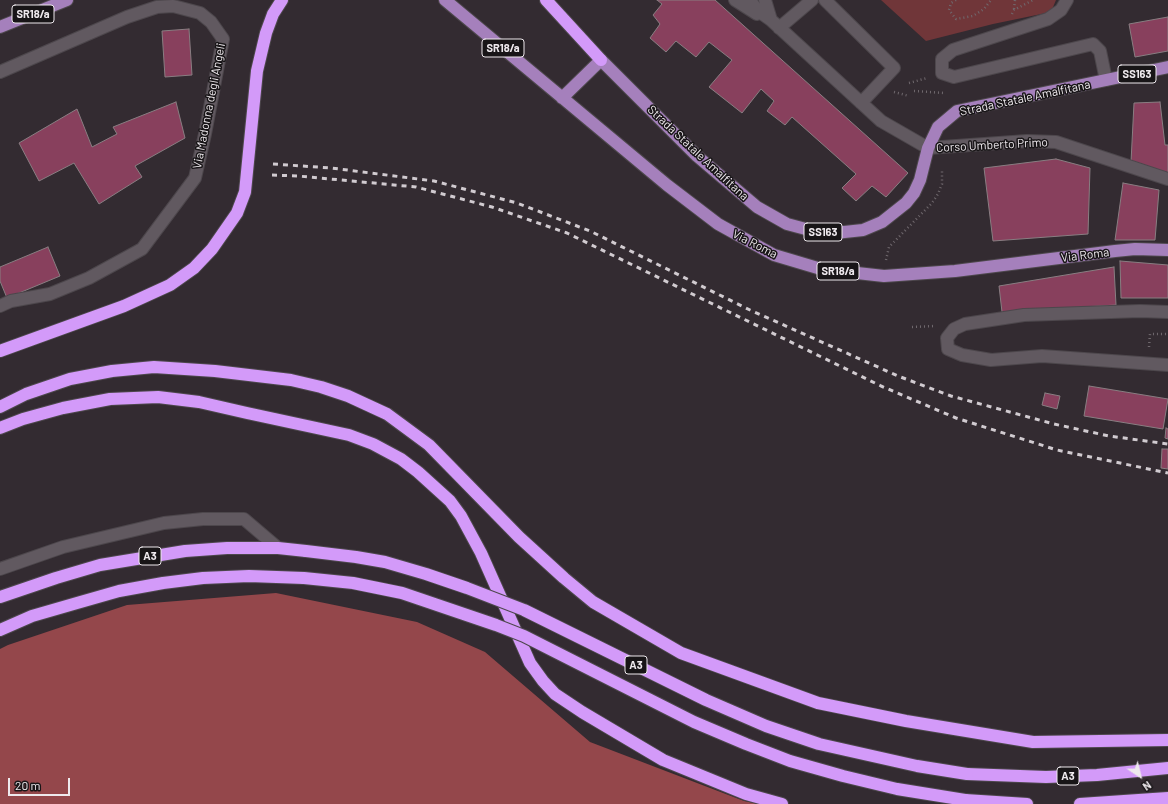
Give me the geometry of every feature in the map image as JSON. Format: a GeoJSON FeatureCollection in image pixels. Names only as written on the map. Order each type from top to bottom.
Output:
{"type":"FeatureCollection","features":[{"type":"Feature","properties":{"kind":"highway"},"geometry":{"type":"LineString","coordinates":[[0,351],[124,306],[170,285],[194,268],[212,249],[237,213],[245,192],[257,72],[266,33],[273,14],[282,0]]}},
{"type":"Feature","properties":{"kind":"highway"},"geometry":{"type":"LineString","coordinates":[[546,0],[601,60]]}},
{"type":"Feature","properties":{"kind":"highway"},"geometry":{"type":"LineString","coordinates":[[0,407],[26,394],[70,379],[112,371],[154,367],[215,371],[291,380],[322,387],[348,396],[386,414],[429,445],[520,537],[564,578],[593,602],[681,653],[818,703],[906,721],[1033,742],[1168,740]]}},
{"type":"Feature","properties":{"kind":"highway"},"geometry":{"type":"LineString","coordinates":[[0,428],[23,419],[63,408],[110,399],[158,397],[220,407],[349,435],[373,444],[401,459],[418,472],[450,501],[461,516],[481,553],[530,663],[542,681],[555,694],[582,712],[663,760],[740,791],[782,804]]}},
{"type":"Feature","properties":{"kind":"highway","name":"A3"},"geometry":{"type":"LineString","coordinates":[[0,597],[100,565],[185,551],[278,548],[356,557],[385,562],[426,574],[524,610],[706,700],[766,726],[813,741],[887,760],[968,774],[1046,777],[1097,775],[1168,768]]}},
{"type":"Feature","properties":{"kind":"highway","name":"A3"},"geometry":{"type":"LineString","coordinates":[[0,630],[32,616],[77,603],[119,591],[163,583],[226,577],[304,578],[353,583],[402,593],[524,636],[694,722],[790,761],[889,787],[965,800],[1026,804]]}},
{"type":"Feature","properties":{"kind":"highway"},"geometry":{"type":"LineString","coordinates":[[1080,804],[1168,798]]}},
{"type":"Feature","properties":{"kind":"main road","name":"SR18/a"},"geometry":{"type":"LineString","coordinates":[[0,27],[67,0]]}},
{"type":"Feature","properties":{"kind":"main road","name":"Via Roma"},"geometry":{"type":"LineString","coordinates":[[445,0],[667,185],[718,224],[774,255],[821,269],[884,276],[955,271],[1135,249],[1168,250]]}},
{"type":"Feature","properties":{"kind":"main road"},"geometry":{"type":"LineString","coordinates":[[562,98],[601,60]]}},
{"type":"Feature","properties":{"kind":"main road","name":"Strada Statale Amalfitana"},"geometry":{"type":"LineString","coordinates":[[601,60],[675,134],[733,188],[768,214],[794,226],[817,232],[835,233],[863,230],[882,222],[902,207],[914,194],[923,171],[928,148],[938,127],[957,111],[1168,67]]}},
{"type":"Feature","properties":{"kind":"street"},"geometry":{"type":"LineString","coordinates":[[735,0],[752,12],[775,24]]}},
{"type":"Feature","properties":{"kind":"street"},"geometry":{"type":"LineString","coordinates":[[750,0],[757,10],[775,24],[881,121],[928,148]]}},
{"type":"Feature","properties":{"kind":"street"},"geometry":{"type":"LineString","coordinates":[[765,0],[775,24]]}},
{"type":"Feature","properties":{"kind":"street"},"geometry":{"type":"LineString","coordinates":[[775,24],[812,0]]}},
{"type":"Feature","properties":{"kind":"street"},"geometry":{"type":"LineString","coordinates":[[825,0],[894,68],[861,103]]}},
{"type":"Feature","properties":{"kind":"street"},"geometry":{"type":"LineString","coordinates":[[1067,0],[1061,10],[1048,19],[953,50],[942,59],[942,73],[954,77],[1093,44],[1100,51],[1106,80]]}},
{"type":"Feature","properties":{"kind":"street","name":"Via Madonna degli Angeli"},"geometry":{"type":"LineString","coordinates":[[0,72],[127,16],[157,7],[173,6],[200,13],[211,22],[223,39],[195,178],[142,249],[89,278],[57,292],[11,301],[0,306]]}},
{"type":"Feature","properties":{"kind":"street","name":"Corso Umberto Primo"},"geometry":{"type":"LineString","coordinates":[[928,148],[1026,141],[1056,142],[1125,166],[1168,178]]}},
{"type":"Feature","properties":{"kind":"street"},"geometry":{"type":"LineString","coordinates":[[1168,312],[1140,311],[1024,316],[965,324],[954,329],[947,338],[948,348],[962,355],[991,360],[1042,356],[1168,365]]}},
{"type":"Feature","properties":{"kind":"street"},"geometry":{"type":"LineString","coordinates":[[0,569],[63,547],[164,523],[202,519],[244,519],[278,548]]}},
{"type":"Feature","properties":{"kind":"path"},"geometry":{"type":"LineString","coordinates":[[956,0],[949,10],[956,19],[973,16],[984,8],[991,0]]}},
{"type":"Feature","properties":{"kind":"path"},"geometry":{"type":"LineString","coordinates":[[1014,10],[1015,0]]}},
{"type":"Feature","properties":{"kind":"path"},"geometry":{"type":"LineString","coordinates":[[914,91],[944,93]]}},
{"type":"Feature","properties":{"kind":"path"},"geometry":{"type":"LineString","coordinates":[[1150,334],[1168,334]]}},
{"type":"Feature","properties":{"kind":"shaded area"},"geometry":{"type":"Polygon","coordinates":[[[881,0],[1056,0],[1051,12],[993,24],[926,41],[881,0]]]}},
{"type":"Feature","properties":{"kind":"shaded area"},"geometry":{"type":"Polygon","coordinates":[[[276,593],[417,622],[485,652],[590,742],[744,801],[759,804],[0,804],[0,649],[127,605],[276,593]]]}},
{"type":"Feature","properties":{"kind":"building"},"geometry":{"type":"Polygon","coordinates":[[[657,0],[715,0],[908,173],[886,197],[872,186],[856,201],[842,188],[856,174],[792,117],[785,125],[767,111],[774,101],[761,89],[742,113],[709,87],[732,60],[709,42],[696,57],[676,41],[666,52],[650,38],[660,24],[653,15],[662,4],[657,0]]]}},
{"type":"Feature","properties":{"kind":"building"},"geometry":{"type":"Polygon","coordinates":[[[1168,17],[1168,51],[1135,57],[1129,24],[1168,17]]]}},
{"type":"Feature","properties":{"kind":"building"},"geometry":{"type":"Polygon","coordinates":[[[189,29],[192,75],[165,77],[162,31],[189,29]]]}},
{"type":"Feature","properties":{"kind":"building"},"geometry":{"type":"Polygon","coordinates":[[[176,102],[185,138],[135,166],[142,177],[99,204],[74,163],[39,181],[19,143],[77,109],[92,147],[117,134],[113,127],[176,102]]]}},
{"type":"Feature","properties":{"kind":"building"},"geometry":{"type":"Polygon","coordinates":[[[1160,102],[1165,145],[1168,145],[1168,173],[1131,162],[1134,103],[1160,102]]]}},
{"type":"Feature","properties":{"kind":"building"},"geometry":{"type":"Polygon","coordinates":[[[1056,159],[1090,168],[1088,234],[993,241],[984,168],[1056,159]]]}},
{"type":"Feature","properties":{"kind":"building"},"geometry":{"type":"Polygon","coordinates":[[[1123,183],[1159,190],[1155,240],[1115,240],[1123,183]]]}},
{"type":"Feature","properties":{"kind":"building"},"geometry":{"type":"Polygon","coordinates":[[[48,247],[60,276],[7,298],[0,281],[0,267],[48,247]]]}},
{"type":"Feature","properties":{"kind":"building"},"geometry":{"type":"Polygon","coordinates":[[[1120,261],[1168,265],[1168,298],[1121,298],[1120,261]]]}},
{"type":"Feature","properties":{"kind":"building"},"geometry":{"type":"Polygon","coordinates":[[[1114,267],[1116,305],[1002,312],[999,286],[1114,267]]]}},
{"type":"Feature","properties":{"kind":"building"},"geometry":{"type":"Polygon","coordinates":[[[1089,386],[1168,399],[1163,429],[1084,416],[1089,386]]]}},
{"type":"Feature","properties":{"kind":"building"},"geometry":{"type":"Polygon","coordinates":[[[1045,393],[1060,396],[1057,409],[1042,405],[1045,393]]]}},
{"type":"Feature","properties":{"kind":"building"},"geometry":{"type":"Polygon","coordinates":[[[1166,428],[1168,429],[1168,439],[1165,438],[1166,428]]]}},
{"type":"Feature","properties":{"kind":"building"},"geometry":{"type":"Polygon","coordinates":[[[1162,449],[1168,449],[1168,469],[1161,468],[1162,449]]]}},
{"type":"Feature","properties":{"kind":"railway"},"geometry":{"type":"LineString","coordinates":[[273,164],[331,168],[434,181],[517,203],[590,231],[750,310],[898,376],[951,396],[1054,424],[1109,436],[1168,444]]}},
{"type":"Feature","properties":{"kind":"railway"},"geometry":{"type":"LineString","coordinates":[[272,175],[416,187],[492,207],[567,233],[881,386],[956,418],[1057,450],[1168,473]]}}]}
